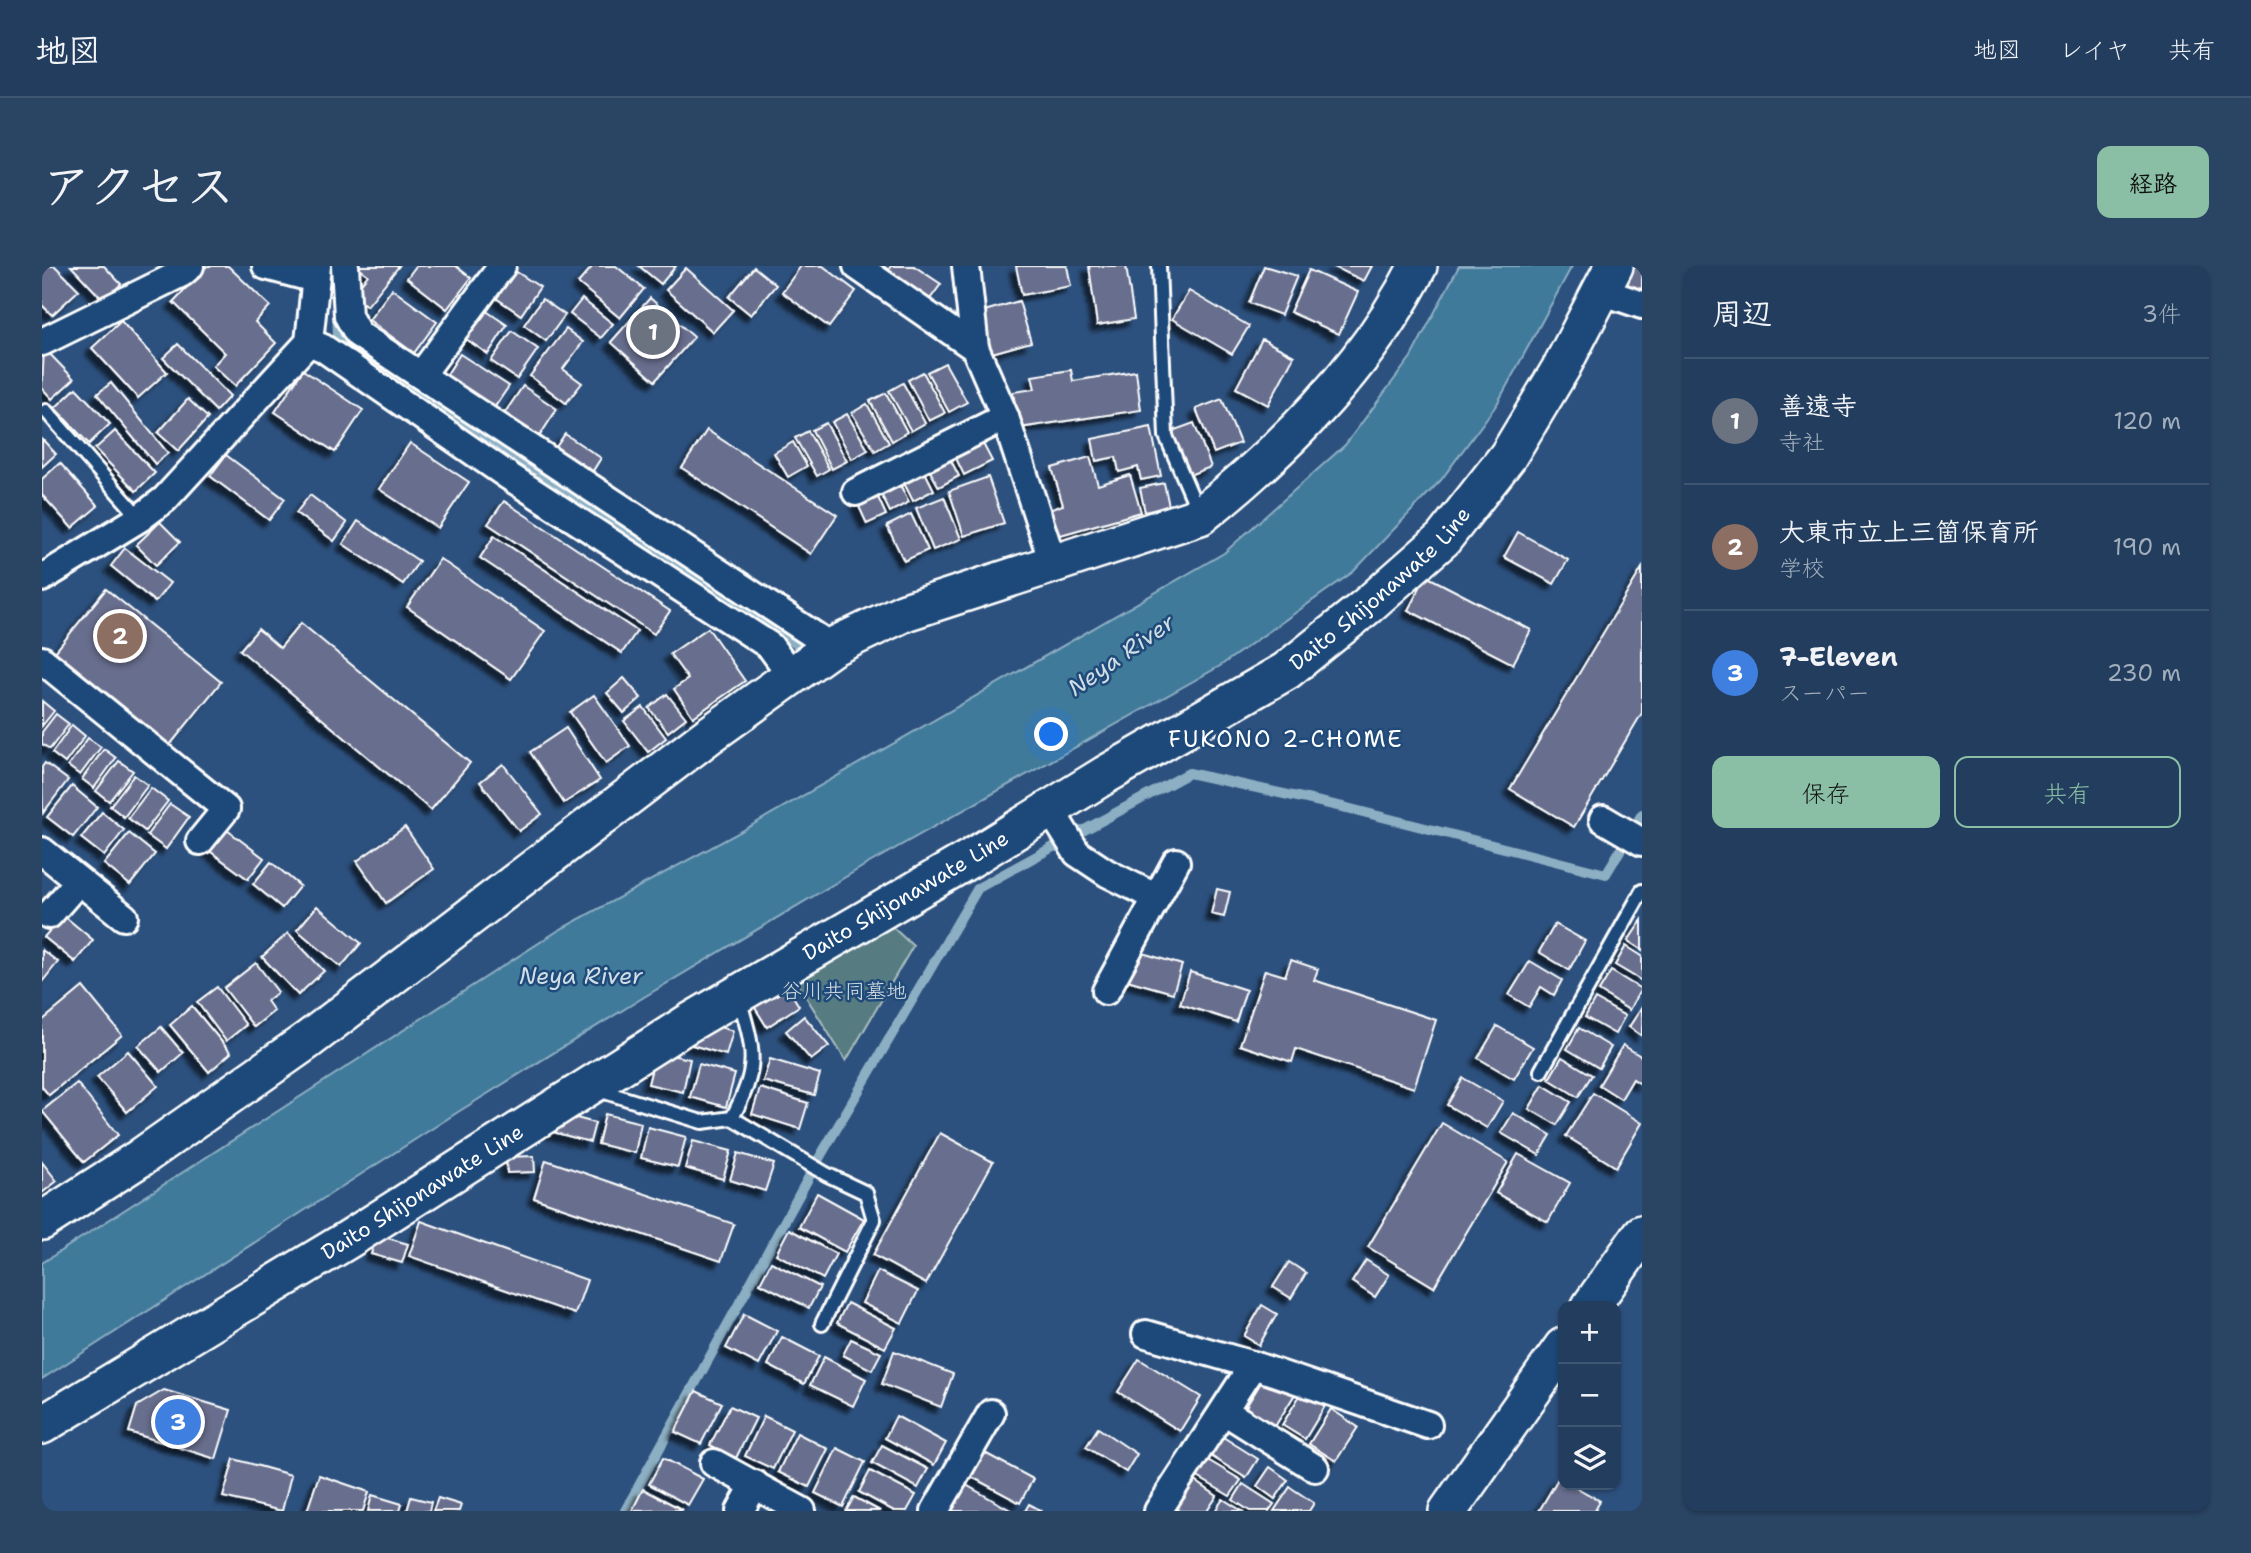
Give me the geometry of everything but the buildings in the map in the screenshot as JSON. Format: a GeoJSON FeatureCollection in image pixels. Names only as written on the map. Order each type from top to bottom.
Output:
{"type":"FeatureCollection","features":[{"type":"Feature","properties":{"kind":"street"},"geometry":{"type":"LineString","coordinates":[[42,342],[182,273],[190,266]]}},
{"type":"Feature","properties":{"kind":"street"},"geometry":{"type":"LineString","coordinates":[[42,578],[140,518],[165,499],[309,342],[316,272],[267,266]]}},
{"type":"Feature","properties":{"kind":"street"},"geometry":{"type":"LineString","coordinates":[[345,266],[348,316],[358,334],[832,647]]}},
{"type":"Feature","properties":{"kind":"street"},"geometry":{"type":"LineString","coordinates":[[421,375],[502,266]]}},
{"type":"Feature","properties":{"kind":"street"},"geometry":{"type":"LineString","coordinates":[[857,266],[975,348]]}},
{"type":"Feature","properties":{"kind":"street"},"geometry":{"type":"LineString","coordinates":[[966,266],[975,348],[1005,417],[1055,566]]}},
{"type":"Feature","properties":{"kind":"street"},"geometry":{"type":"LineString","coordinates":[[42,1221],[140,1158],[308,1040],[675,761],[832,647],[905,612],[1055,566],[1200,516],[1238,486],[1309,419],[1390,315],[1418,266]]}},
{"type":"Feature","properties":{"kind":"street"},"geometry":{"type":"LineString","coordinates":[[1608,279],[1642,305]]}},
{"type":"Feature","properties":{"kind":"street","name":"Daito Shijonawate Line"},"geometry":{"type":"LineString","coordinates":[[42,1425],[349,1239],[738,995],[1286,671],[1367,606],[1443,539],[1508,456],[1561,368],[1608,279]]}},
{"type":"Feature","properties":{"kind":"street"},"geometry":{"type":"LineString","coordinates":[[309,342],[323,348],[507,475],[770,646],[792,676]]}},
{"type":"Feature","properties":{"kind":"street"},"geometry":{"type":"LineString","coordinates":[[856,492],[1005,417]]}},
{"type":"Feature","properties":{"kind":"street"},"geometry":{"type":"LineString","coordinates":[[42,660],[226,809],[200,841]]}},
{"type":"Feature","properties":{"kind":"street"},"geometry":{"type":"LineString","coordinates":[[1050,809],[1077,853],[1107,873],[1155,897]]}},
{"type":"Feature","properties":{"kind":"street"},"geometry":{"type":"LineString","coordinates":[[1603,819],[1642,842]]}},
{"type":"Feature","properties":{"kind":"street"},"geometry":{"type":"LineString","coordinates":[[42,851],[78,883],[124,917]]}},
{"type":"Feature","properties":{"kind":"street"},"geometry":{"type":"LineString","coordinates":[[1106,991],[1176,862]]}},
{"type":"Feature","properties":{"kind":"street"},"geometry":{"type":"LineString","coordinates":[[49,915],[78,883]]}},
{"type":"Feature","properties":{"kind":"street"},"geometry":{"type":"LineString","coordinates":[[1595,1301],[1642,1234]]}},
{"type":"Feature","properties":{"kind":"street"},"geometry":{"type":"LineString","coordinates":[[1146,1334],[1253,1365],[1428,1425]]}},
{"type":"Feature","properties":{"kind":"street"},"geometry":{"type":"LineString","coordinates":[[1448,1511],[1558,1354]]}},
{"type":"Feature","properties":{"kind":"street"},"geometry":{"type":"LineString","coordinates":[[1158,1511],[1253,1365]]}},
{"type":"Feature","properties":{"kind":"street"},"geometry":{"type":"LineString","coordinates":[[1224,1411],[1315,1468]]}},
{"type":"Feature","properties":{"kind":"street"},"geometry":{"type":"LineString","coordinates":[[935,1511],[991,1413]]}},
{"type":"Feature","properties":{"kind":"street"},"geometry":{"type":"LineString","coordinates":[[714,1463],[802,1511]]}},
{"type":"Feature","properties":{"kind":"street"},"geometry":{"type":"LineString","coordinates":[[740,1511],[755,1484]]}},
{"type":"Feature","properties":{"kind":"lane"},"geometry":{"type":"LineString","coordinates":[[1159,266],[1166,436],[1200,516]]}},
{"type":"Feature","properties":{"kind":"lane"},"geometry":{"type":"LineString","coordinates":[[46,411],[140,518]]}},
{"type":"Feature","properties":{"kind":"lane"},"geometry":{"type":"LineString","coordinates":[[1541,1071],[1642,891]]}},
{"type":"Feature","properties":{"kind":"lane"},"geometry":{"type":"LineString","coordinates":[[732,1118],[748,1087],[754,1050],[738,995]]}},
{"type":"Feature","properties":{"kind":"lane"},"geometry":{"type":"LineString","coordinates":[[588,1087],[702,1122],[732,1118],[826,1174],[866,1193],[874,1220],[822,1324]]}},
{"type":"Feature","properties":{"kind":"green space","name":"谷川共同墓地"},"geometry":{"type":"Polygon","coordinates":[[[888,923],[913,946],[846,1061],[795,979],[888,923]]]}},
{"type":"Feature","properties":{"kind":"water","name":"Neya River"},"geometry":{"type":"Polygon","coordinates":[[[1459,266],[1572,266],[1497,404],[1441,480],[1353,572],[1220,666],[864,866],[644,997],[458,1112],[42,1379],[42,1263],[559,930],[740,832],[1224,553],[1345,445],[1411,357],[1459,266]]]}},
{"type":"Feature","properties":{"kind":"waterway"},"geometry":{"type":"LineString","coordinates":[[337,311],[338,336],[801,647]]}},
{"type":"Feature","properties":{"kind":"waterway"},"geometry":{"type":"LineString","coordinates":[[625,1511],[821,1155],[978,888],[1189,773],[1347,808],[1606,874],[1642,814]]}},
{"type":"Feature","properties":{"kind":"place","name":"善遠寺"},"geometry":{"type":"Point","coordinates":[653,332]}},
{"type":"Feature","properties":{"kind":"place","name":"大東市立上三箇保育所"},"geometry":{"type":"Point","coordinates":[120,636]}},
{"type":"Feature","properties":{"kind":"place","name":"7-Eleven"},"geometry":{"type":"Point","coordinates":[178,1422]}},
{"type":"Feature","properties":{"kind":"district","name":"FUKONO 2-CHOME"},"geometry":{"type":"Point","coordinates":[1286,739]}}]}
